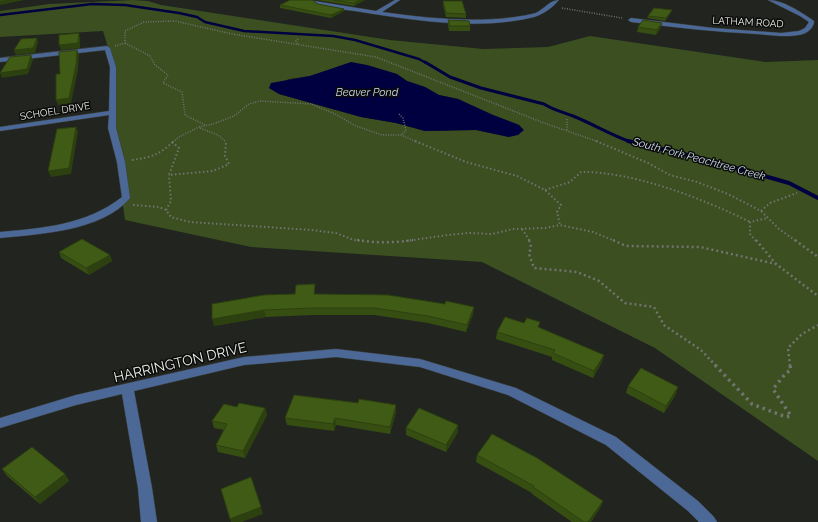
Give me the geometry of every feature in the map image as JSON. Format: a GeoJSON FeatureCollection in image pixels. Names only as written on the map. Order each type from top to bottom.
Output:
{"type":"FeatureCollection","features":[{"type":"Feature","properties":{"kind":"street"},"geometry":{"type":"LineString","coordinates":[[310,0],[377,13],[434,19],[482,20],[515,18],[536,14],[557,0]]}},
{"type":"Feature","properties":{"kind":"street"},"geometry":{"type":"LineString","coordinates":[[377,13],[398,0]]}},
{"type":"Feature","properties":{"kind":"street","name":"LATHAM ROAD"},"geometry":{"type":"LineString","coordinates":[[631,20],[715,30],[783,34],[799,33],[806,31],[811,26],[812,22],[802,15],[770,0]]}},
{"type":"Feature","properties":{"kind":"street"},"geometry":{"type":"LineString","coordinates":[[0,60],[107,48],[114,67],[112,128],[121,162],[126,198],[118,205],[90,220],[48,230],[0,235]]}},
{"type":"Feature","properties":{"kind":"street","name":"SCHOEL DRIVE"},"geometry":{"type":"LineString","coordinates":[[0,129],[113,112]]}},
{"type":"Feature","properties":{"kind":"street","name":"HARRINGTON DRIVE"},"geometry":{"type":"LineString","coordinates":[[0,423],[76,400],[252,360],[336,353],[420,363],[512,391],[611,441],[693,506],[709,522]]}},
{"type":"Feature","properties":{"kind":"street"},"geometry":{"type":"LineString","coordinates":[[127,389],[145,488],[149,522]]}},
{"type":"Feature","properties":{"kind":"path"},"geometry":{"type":"LineString","coordinates":[[550,6],[622,18]]}},
{"type":"Feature","properties":{"kind":"path"},"geometry":{"type":"LineString","coordinates":[[125,43],[126,31],[130,28],[144,22],[167,21],[186,23],[232,34],[376,57],[544,123],[567,130],[648,163],[670,175],[697,182],[728,194],[761,211],[797,242],[818,256]]}},
{"type":"Feature","properties":{"kind":"path"},"geometry":{"type":"LineString","coordinates":[[289,43],[296,41],[298,38]]}},
{"type":"Feature","properties":{"kind":"path"},"geometry":{"type":"LineString","coordinates":[[107,48],[125,43],[150,56],[156,65],[168,75],[163,83],[182,92],[185,115],[206,126]]}},
{"type":"Feature","properties":{"kind":"path"},"geometry":{"type":"LineString","coordinates":[[121,162],[152,157],[179,137],[199,127],[234,116],[249,104],[260,101],[282,101],[311,104],[335,114],[356,126],[382,135],[401,135],[466,162],[517,176],[545,190],[561,205],[557,212],[560,225]]}},
{"type":"Feature","properties":{"kind":"path"},"geometry":{"type":"LineString","coordinates":[[399,114],[403,118],[406,131],[401,135]]}},
{"type":"Feature","properties":{"kind":"path"},"geometry":{"type":"LineString","coordinates":[[567,119],[567,130]]}},
{"type":"Feature","properties":{"kind":"path"},"geometry":{"type":"LineString","coordinates":[[169,174],[213,171],[229,164],[225,156],[226,141],[218,135],[199,127]]}},
{"type":"Feature","properties":{"kind":"path"},"geometry":{"type":"LineString","coordinates":[[166,210],[171,201],[169,174],[179,148],[172,142]]}},
{"type":"Feature","properties":{"kind":"path"},"geometry":{"type":"LineString","coordinates":[[545,190],[560,186],[578,177],[581,172],[610,174],[658,185],[723,208],[750,222],[768,218]]}},
{"type":"Feature","properties":{"kind":"path"},"geometry":{"type":"LineString","coordinates":[[761,211],[770,204],[797,193]]}},
{"type":"Feature","properties":{"kind":"path"},"geometry":{"type":"LineString","coordinates":[[118,205],[159,207],[166,210],[171,217],[190,222],[312,230],[336,233],[354,240],[369,242],[402,242],[455,234],[492,234],[560,225],[593,232],[626,246],[700,247],[776,264]]}},
{"type":"Feature","properties":{"kind":"path"},"geometry":{"type":"LineString","coordinates":[[750,222],[750,234],[776,264],[818,296]]}},
{"type":"Feature","properties":{"kind":"path"},"geometry":{"type":"LineString","coordinates":[[522,229],[530,238],[531,248],[529,254],[534,268],[577,272],[599,281],[625,303],[654,307],[664,325],[701,350],[752,404],[786,417],[790,416],[773,390],[786,373],[791,370],[788,348],[802,334],[818,325]]}},
{"type":"Feature","properties":{"kind":"green space"},"geometry":{"type":"Polygon","coordinates":[[[133,0],[148,1],[161,5],[390,40],[483,49],[548,47],[590,36],[765,62],[818,60],[818,461],[655,348],[482,262],[251,247],[125,220],[110,116],[115,65],[103,31],[0,37],[0,11],[49,4],[133,0]],[[367,65],[338,67],[310,76],[289,79],[269,88],[279,94],[361,117],[396,123],[425,131],[476,130],[509,137],[519,125],[458,99],[439,95],[425,87],[407,81],[396,74],[367,65]]]}},
{"type":"Feature","properties":{"kind":"water","name":"Beaver Pond"},"geometry":{"type":"Polygon","coordinates":[[[351,62],[397,74],[407,81],[425,87],[439,95],[458,99],[519,125],[524,130],[518,135],[509,137],[476,130],[425,131],[396,123],[361,117],[279,94],[269,88],[271,83],[310,76],[351,62]]]}},
{"type":"Feature","properties":{"kind":"building"},"geometry":{"type":"Polygon","coordinates":[[[290,0],[312,0],[318,4],[344,9],[331,15],[280,5],[290,0]]]}},
{"type":"Feature","properties":{"kind":"building"},"geometry":{"type":"Polygon","coordinates":[[[333,0],[360,0],[354,3],[333,0]]]}},
{"type":"Feature","properties":{"kind":"building"},"geometry":{"type":"Polygon","coordinates":[[[443,1],[462,1],[466,14],[446,13],[443,1]]]}},
{"type":"Feature","properties":{"kind":"building"},"geometry":{"type":"Polygon","coordinates":[[[654,8],[672,10],[666,18],[648,16],[654,8]]]}},
{"type":"Feature","properties":{"kind":"building"},"geometry":{"type":"Polygon","coordinates":[[[448,20],[469,21],[470,26],[450,26],[448,20]]]}},
{"type":"Feature","properties":{"kind":"building"},"geometry":{"type":"Polygon","coordinates":[[[643,20],[662,23],[657,30],[638,27],[643,20]]]}},
{"type":"Feature","properties":{"kind":"building"},"geometry":{"type":"Polygon","coordinates":[[[79,33],[78,43],[59,45],[59,35],[79,33]]]}},
{"type":"Feature","properties":{"kind":"building"},"geometry":{"type":"Polygon","coordinates":[[[37,38],[33,48],[14,50],[21,39],[37,38]]]}},
{"type":"Feature","properties":{"kind":"building"},"geometry":{"type":"Polygon","coordinates":[[[77,50],[76,65],[69,98],[56,100],[56,74],[60,74],[59,52],[77,50]]]}},
{"type":"Feature","properties":{"kind":"building"},"geometry":{"type":"Polygon","coordinates":[[[31,55],[27,69],[0,73],[10,57],[31,55]]]}},
{"type":"Feature","properties":{"kind":"building"},"geometry":{"type":"Polygon","coordinates":[[[76,127],[69,168],[48,171],[57,129],[76,127]]]}},
{"type":"Feature","properties":{"kind":"building"},"geometry":{"type":"Polygon","coordinates":[[[82,239],[110,255],[86,268],[59,252],[82,239]]]}},
{"type":"Feature","properties":{"kind":"building"},"geometry":{"type":"Polygon","coordinates":[[[315,284],[314,294],[388,295],[445,304],[446,301],[474,307],[467,325],[428,316],[374,308],[264,310],[212,319],[212,304],[264,295],[295,294],[296,285],[315,284]]]}},
{"type":"Feature","properties":{"kind":"building"},"geometry":{"type":"Polygon","coordinates":[[[505,317],[524,323],[527,318],[540,322],[538,327],[604,355],[594,371],[553,353],[555,350],[497,332],[505,317]]]}},
{"type":"Feature","properties":{"kind":"building"},"geometry":{"type":"Polygon","coordinates":[[[641,368],[678,387],[666,406],[628,386],[641,368]]]}},
{"type":"Feature","properties":{"kind":"building"},"geometry":{"type":"Polygon","coordinates":[[[294,395],[358,403],[359,399],[396,405],[390,427],[335,418],[333,424],[285,418],[294,395]]]}},
{"type":"Feature","properties":{"kind":"building"},"geometry":{"type":"Polygon","coordinates":[[[239,403],[265,408],[243,451],[216,445],[227,424],[212,421],[224,404],[237,407],[239,403]]]}},
{"type":"Feature","properties":{"kind":"building"},"geometry":{"type":"Polygon","coordinates":[[[419,408],[458,425],[446,445],[406,428],[419,408]]]}},
{"type":"Feature","properties":{"kind":"building"},"geometry":{"type":"Polygon","coordinates":[[[492,434],[537,458],[603,501],[588,522],[584,522],[533,487],[534,486],[477,455],[492,434]]]}},
{"type":"Feature","properties":{"kind":"building"},"geometry":{"type":"Polygon","coordinates":[[[32,447],[65,474],[35,497],[2,469],[32,447]]]}},
{"type":"Feature","properties":{"kind":"building"},"geometry":{"type":"Polygon","coordinates":[[[251,477],[261,507],[230,519],[221,489],[251,477]]]}},
{"type":"Feature","properties":{"kind":"waterway","name":"South Fork Peachtree Creek"},"geometry":{"type":"LineString","coordinates":[[0,15],[92,4],[125,5],[179,13],[197,17],[205,22],[244,31],[333,36],[355,40],[419,59],[426,63]]}},
{"type":"Feature","properties":{"kind":"waterway","name":"South Fork Peachtree Creek"},"geometry":{"type":"LineString","coordinates":[[425,62],[450,77],[481,88],[544,104],[629,141]]}},
{"type":"Feature","properties":{"kind":"waterway","name":"South Fork Peachtree Creek"},"geometry":{"type":"LineString","coordinates":[[629,141],[700,158],[789,183],[818,198]]}}]}
